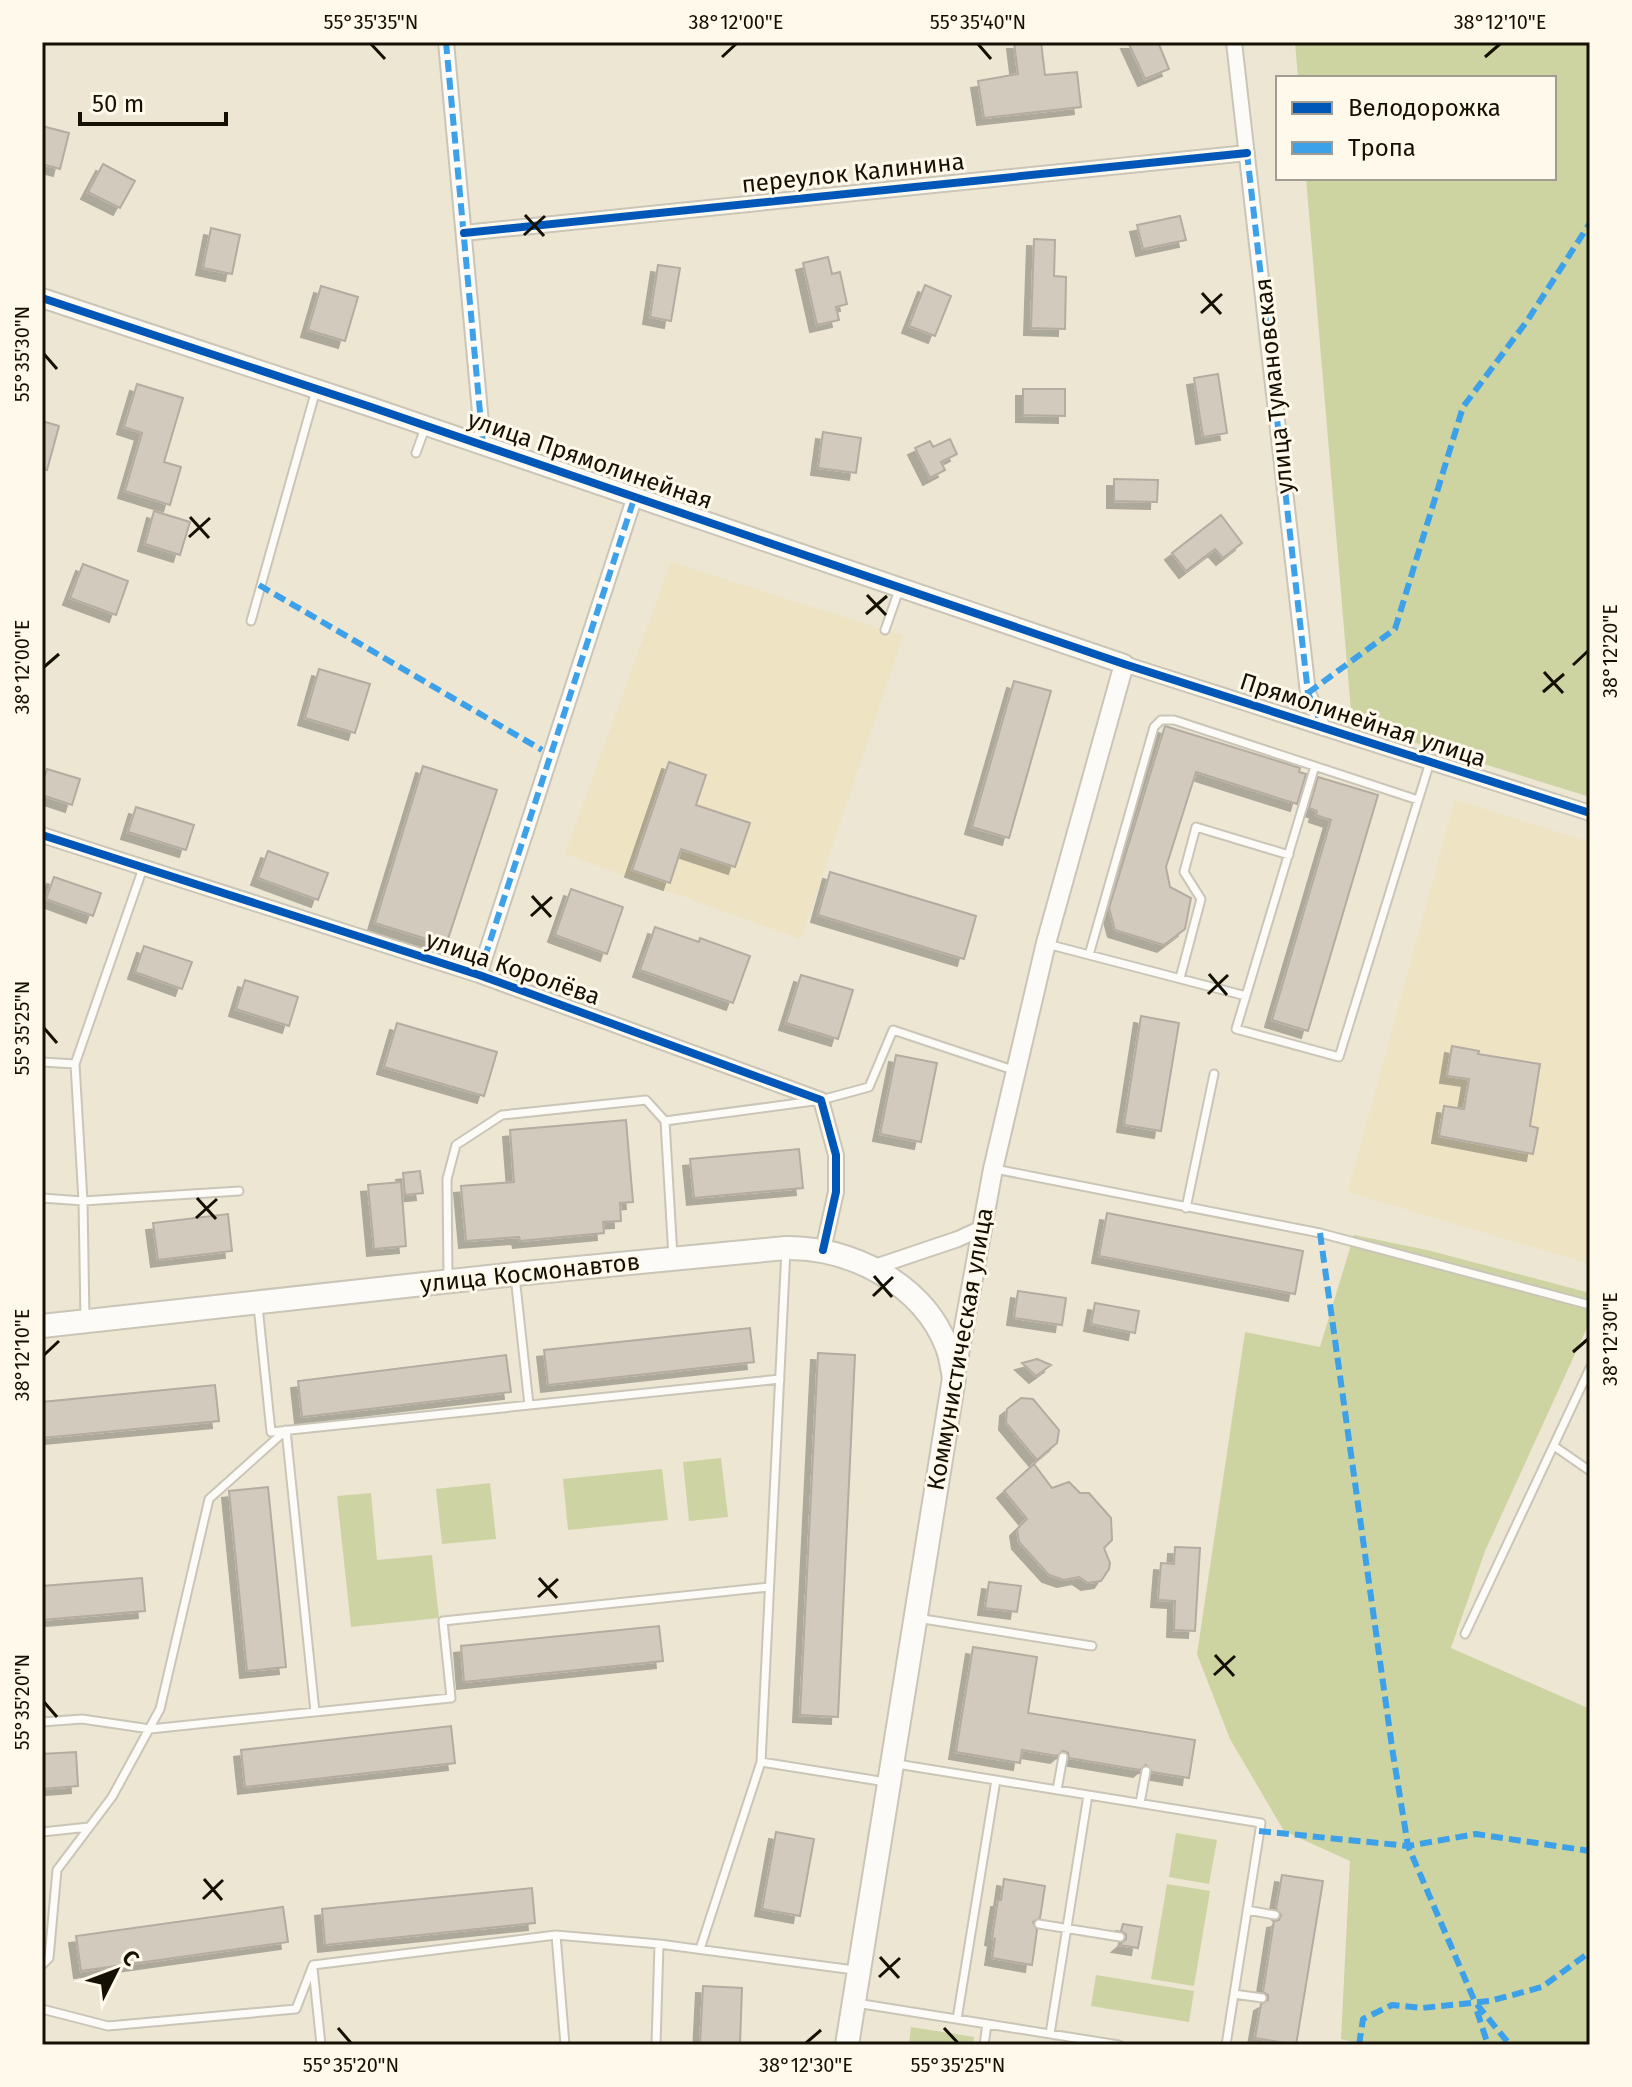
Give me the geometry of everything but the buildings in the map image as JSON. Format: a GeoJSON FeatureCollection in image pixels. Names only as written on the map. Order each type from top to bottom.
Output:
{"type":"FeatureCollection","features":[{"type":"Feature","properties":{"kind":"main road","name":"улица Космонавтов"},"geometry":{"type":"LineString","coordinates":[[42,1326],[515,1274],[786,1248],[823,1250],[875,1267],[902,1288],[930,1316],[947,1347],[954,1378]]}},
{"type":"Feature","properties":{"kind":"main road","name":"Коммунистическая улица"},"geometry":{"type":"LineString","coordinates":[[847,2045],[954,1378]]}},
{"type":"Feature","properties":{"kind":"street"},"geometry":{"type":"LineString","coordinates":[[446,42],[483,445]]}},
{"type":"Feature","properties":{"kind":"street","name":"улица Тумановская"},"geometry":{"type":"LineString","coordinates":[[1234,42],[1308,693],[1323,728]]}},
{"type":"Feature","properties":{"kind":"street","name":"переулок Калинина"},"geometry":{"type":"LineString","coordinates":[[464,233],[1247,153]]}},
{"type":"Feature","properties":{"kind":"street","name":"улица Прямолинейная"},"geometry":{"type":"LineString","coordinates":[[42,298],[316,388],[1124,664]]}},
{"type":"Feature","properties":{"kind":"street"},"geometry":{"type":"LineString","coordinates":[[479,975],[635,496]]}},
{"type":"Feature","properties":{"kind":"street","name":"Прямолинейная улица"},"geometry":{"type":"LineString","coordinates":[[1124,664],[1590,813]]}},
{"type":"Feature","properties":{"kind":"street","name":"Коммунистическая улица"},"geometry":{"type":"LineString","coordinates":[[954,1378],[993,1169],[1046,943],[1124,664]]}},
{"type":"Feature","properties":{"kind":"street","name":"улица Королёва"},"geometry":{"type":"LineString","coordinates":[[42,835],[479,975],[821,1100]]}},
{"type":"Feature","properties":{"kind":"street"},"geometry":{"type":"LineString","coordinates":[[821,1100],[836,1155],[836,1192],[823,1250]]}},
{"type":"Feature","properties":{"kind":"street"},"geometry":{"type":"LineString","coordinates":[[875,1267],[982,1228]]}},
{"type":"Feature","properties":{"kind":"lane"},"geometry":{"type":"LineString","coordinates":[[251,621],[316,388]]}},
{"type":"Feature","properties":{"kind":"lane"},"geometry":{"type":"LineString","coordinates":[[416,453],[426,426]]}},
{"type":"Feature","properties":{"kind":"lane"},"geometry":{"type":"LineString","coordinates":[[885,630],[900,587]]}},
{"type":"Feature","properties":{"kind":"lane"},"geometry":{"type":"LineString","coordinates":[[1089,955],[1154,727],[1161,720],[1174,720],[1418,800]]}},
{"type":"Feature","properties":{"kind":"lane"},"geometry":{"type":"LineString","coordinates":[[1315,766],[1236,1029],[1339,1057],[1430,762]]}},
{"type":"Feature","properties":{"kind":"lane"},"geometry":{"type":"LineString","coordinates":[[1180,978],[1201,899],[1184,872],[1196,827],[1289,855]]}},
{"type":"Feature","properties":{"kind":"lane"},"geometry":{"type":"LineString","coordinates":[[85,1321],[83,1201],[75,1064],[143,868]]}},
{"type":"Feature","properties":{"kind":"lane"},"geometry":{"type":"LineString","coordinates":[[1046,943],[1246,996]]}},
{"type":"Feature","properties":{"kind":"lane"},"geometry":{"type":"LineString","coordinates":[[665,1121],[821,1100],[869,1087],[893,1030],[1016,1071]]}},
{"type":"Feature","properties":{"kind":"lane"},"geometry":{"type":"LineString","coordinates":[[42,1062],[75,1064]]}},
{"type":"Feature","properties":{"kind":"lane"},"geometry":{"type":"LineString","coordinates":[[1186,1208],[1214,1074]]}},
{"type":"Feature","properties":{"kind":"lane"},"geometry":{"type":"LineString","coordinates":[[449,1281],[447,1179],[456,1145],[502,1115],[646,1100],[665,1121],[673,1259]]}},
{"type":"Feature","properties":{"kind":"lane"},"geometry":{"type":"LineString","coordinates":[[993,1169],[1320,1233],[1590,1305]]}},
{"type":"Feature","properties":{"kind":"lane"},"geometry":{"type":"LineString","coordinates":[[42,1198],[83,1201],[239,1191]]}},
{"type":"Feature","properties":{"kind":"lane"},"geometry":{"type":"LineString","coordinates":[[700,1949],[761,1762],[786,1248]]}},
{"type":"Feature","properties":{"kind":"lane"},"geometry":{"type":"LineString","coordinates":[[515,1274],[529,1405]]}},
{"type":"Feature","properties":{"kind":"lane"},"geometry":{"type":"LineString","coordinates":[[258,1302],[271,1432],[780,1379]]}},
{"type":"Feature","properties":{"kind":"lane"},"geometry":{"type":"LineString","coordinates":[[1465,1634],[1590,1368]]}},
{"type":"Feature","properties":{"kind":"lane"},"geometry":{"type":"LineString","coordinates":[[286,1430],[315,1712]]}},
{"type":"Feature","properties":{"kind":"lane"},"geometry":{"type":"LineString","coordinates":[[42,1965],[49,1958],[57,1870],[112,1797],[160,1709],[209,1499],[286,1430]]}},
{"type":"Feature","properties":{"kind":"lane"},"geometry":{"type":"LineString","coordinates":[[1554,1446],[1590,1471]]}},
{"type":"Feature","properties":{"kind":"lane"},"geometry":{"type":"LineString","coordinates":[[42,1722],[82,1719],[150,1729],[451,1698],[443,1621],[769,1587]]}},
{"type":"Feature","properties":{"kind":"lane"},"geometry":{"type":"LineString","coordinates":[[915,1617],[1092,1646]]}},
{"type":"Feature","properties":{"kind":"lane"},"geometry":{"type":"LineString","coordinates":[[1057,1790],[1063,1757]]}},
{"type":"Feature","properties":{"kind":"lane"},"geometry":{"type":"LineString","coordinates":[[761,1762],[996,1780],[1261,1823],[1226,2045]]}},
{"type":"Feature","properties":{"kind":"lane"},"geometry":{"type":"LineString","coordinates":[[1140,1803],[1146,1771]]}},
{"type":"Feature","properties":{"kind":"lane"},"geometry":{"type":"LineString","coordinates":[[957,2019],[996,1780]]}},
{"type":"Feature","properties":{"kind":"lane"},"geometry":{"type":"LineString","coordinates":[[1050,2034],[1088,1795]]}},
{"type":"Feature","properties":{"kind":"lane"},"geometry":{"type":"LineString","coordinates":[[42,1832],[89,1827]]}},
{"type":"Feature","properties":{"kind":"lane"},"geometry":{"type":"LineString","coordinates":[[1247,1910],[1275,1915]]}},
{"type":"Feature","properties":{"kind":"lane"},"geometry":{"type":"LineString","coordinates":[[1039,1924],[1120,1937]]}},
{"type":"Feature","properties":{"kind":"lane"},"geometry":{"type":"LineString","coordinates":[[313,1965],[556,1935],[659,1944],[858,1971]]}},
{"type":"Feature","properties":{"kind":"lane"},"geometry":{"type":"LineString","coordinates":[[556,1935],[565,2045]]}},
{"type":"Feature","properties":{"kind":"lane"},"geometry":{"type":"LineString","coordinates":[[656,2045],[659,1944]]}},
{"type":"Feature","properties":{"kind":"lane"},"geometry":{"type":"LineString","coordinates":[[42,2009],[108,2026],[296,2009],[313,1965]]}},
{"type":"Feature","properties":{"kind":"lane"},"geometry":{"type":"LineString","coordinates":[[313,1965],[321,2045]]}},
{"type":"Feature","properties":{"kind":"lane"},"geometry":{"type":"LineString","coordinates":[[1234,1994],[1262,1998]]}},
{"type":"Feature","properties":{"kind":"lane"},"geometry":{"type":"LineString","coordinates":[[853,2003],[1119,2045]]}},
{"type":"Feature","properties":{"kind":"lane"},"geometry":{"type":"LineString","coordinates":[[984,2045],[987,2024]]}},
{"type":"Feature","properties":{"kind":"shaded area"},"geometry":{"type":"Polygon","coordinates":[[[671,562],[903,636],[801,939],[565,854],[671,562]]]}},
{"type":"Feature","properties":{"kind":"shaded area"},"geometry":{"type":"Polygon","coordinates":[[[1455,800],[1590,842],[1590,1264],[1348,1192],[1455,800]]]}},
{"type":"Feature","properties":{"kind":"green space"},"geometry":{"type":"Polygon","coordinates":[[[1295,42],[1590,42],[1590,797],[1352,723],[1306,180],[1556,180],[1556,76],[1298,76],[1295,42]]]}},
{"type":"Feature","properties":{"kind":"green space"},"geometry":{"type":"Polygon","coordinates":[[[1354,1235],[1427,1250],[1590,1293],[1590,1321],[1485,1551],[1451,1648],[1590,1709],[1590,2045],[1367,2045],[1341,2039],[1350,1861],[1284,1831],[1230,1739],[1197,1654],[1245,1332],[1320,1347],[1354,1235]]]}},
{"type":"Feature","properties":{"kind":"green space"},"geometry":{"type":"Polygon","coordinates":[[[721,1458],[728,1517],[689,1521],[683,1462],[721,1458]]]}},
{"type":"Feature","properties":{"kind":"green space"},"geometry":{"type":"Polygon","coordinates":[[[662,1469],[668,1520],[568,1530],[563,1479],[662,1469]]]}},
{"type":"Feature","properties":{"kind":"green space"},"geometry":{"type":"Polygon","coordinates":[[[490,1483],[496,1539],[442,1544],[436,1489],[490,1483]]]}},
{"type":"Feature","properties":{"kind":"green space"},"geometry":{"type":"Polygon","coordinates":[[[371,1493],[377,1560],[432,1555],[439,1618],[351,1627],[337,1496],[371,1493]]]}},
{"type":"Feature","properties":{"kind":"green space"},"geometry":{"type":"Polygon","coordinates":[[[1176,1833],[1217,1840],[1209,1884],[1169,1877],[1176,1833]]]}},
{"type":"Feature","properties":{"kind":"green space"},"geometry":{"type":"Polygon","coordinates":[[[1167,1884],[1210,1891],[1194,1986],[1151,1979],[1167,1884]]]}},
{"type":"Feature","properties":{"kind":"green space"},"geometry":{"type":"Polygon","coordinates":[[[1096,1975],[1194,1991],[1189,2022],[1091,2006],[1096,1975]]]}},
{"type":"Feature","properties":{"kind":"green space"},"geometry":{"type":"Polygon","coordinates":[[[911,2027],[974,2037],[973,2045],[909,2045],[911,2027]]]}},
{"type":"Feature","properties":{"kind":"marked path"},"geometry":{"type":"LineString","coordinates":[[446,42],[483,445]]}},
{"type":"Feature","properties":{"kind":"marked path"},"geometry":{"type":"LineString","coordinates":[[1247,153],[1308,693],[1323,728]]}},
{"type":"Feature","properties":{"kind":"marked path"},"geometry":{"type":"LineString","coordinates":[[1308,693],[1395,629],[1463,407],[1527,321],[1590,223]]}},
{"type":"Feature","properties":{"kind":"marked path"},"geometry":{"type":"LineString","coordinates":[[479,975],[635,496]]}},
{"type":"Feature","properties":{"kind":"marked path"},"geometry":{"type":"LineString","coordinates":[[259,585],[542,750]]}},
{"type":"Feature","properties":{"kind":"marked path"},"geometry":{"type":"LineString","coordinates":[[1320,1233],[1408,1846],[1475,2002],[1510,2045]]}},
{"type":"Feature","properties":{"kind":"marked path"},"geometry":{"type":"LineString","coordinates":[[1259,1831],[1408,1846],[1476,1834],[1590,1851]]}},
{"type":"Feature","properties":{"kind":"marked path"},"geometry":{"type":"LineString","coordinates":[[1359,2045],[1363,2019],[1392,2005],[1422,2008],[1490,2001],[1542,1987],[1590,1952]]}},
{"type":"Feature","properties":{"kind":"marked path"},"geometry":{"type":"LineString","coordinates":[[1477,2011],[1488,2045]]}},
{"type":"Feature","properties":{"kind":"cycle path"},"geometry":{"type":"LineString","coordinates":[[464,233],[1247,153]]}},
{"type":"Feature","properties":{"kind":"cycle path"},"geometry":{"type":"LineString","coordinates":[[42,298],[1124,664],[1590,813]]}},
{"type":"Feature","properties":{"kind":"cycle path"},"geometry":{"type":"LineString","coordinates":[[42,835],[479,975],[821,1100],[836,1155],[836,1192],[823,1250]]}}]}
